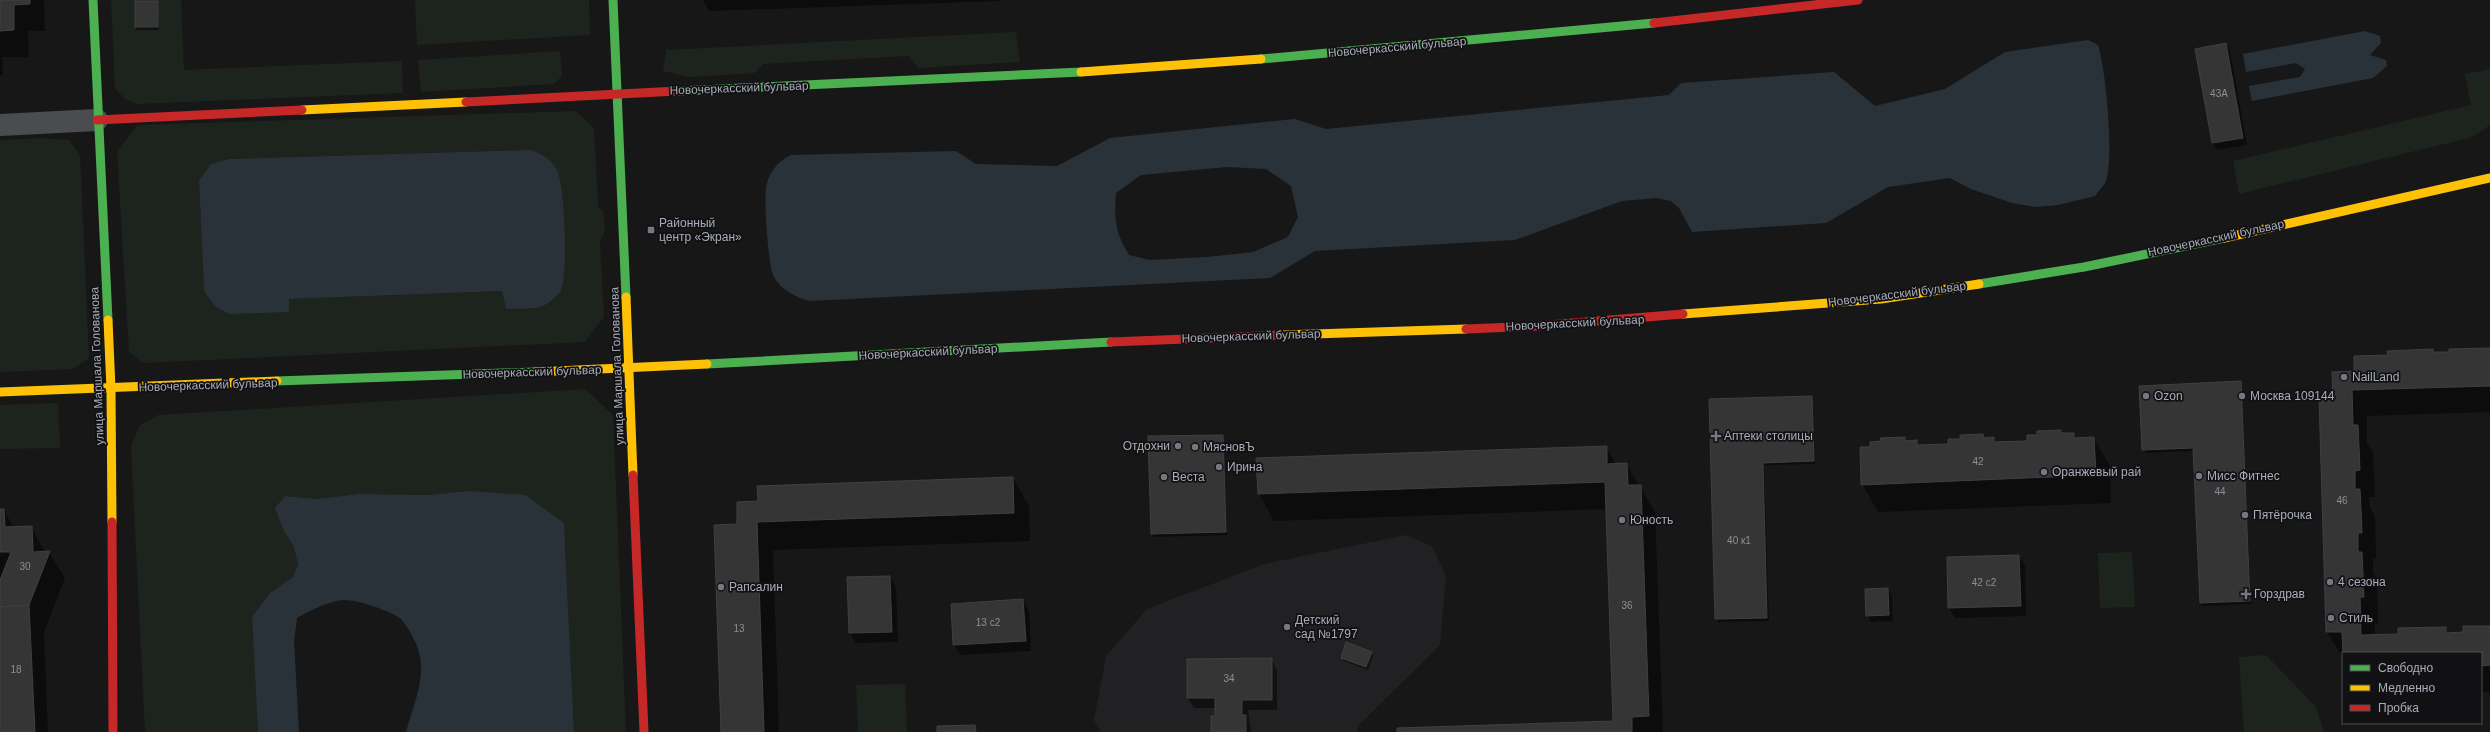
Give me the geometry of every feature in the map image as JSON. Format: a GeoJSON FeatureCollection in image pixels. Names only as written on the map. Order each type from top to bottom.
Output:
{"type":"FeatureCollection","features":[{"type":"Feature","properties":{"kind":"street","name":"улица Маршала Голованова"},"geometry":{"type":"LineString","coordinates":[[93,0],[111,389],[113,732]]}},
{"type":"Feature","properties":{"kind":"street","name":"улица Маршала Голованова"},"geometry":{"type":"LineString","coordinates":[[613,0],[644,732]]}},
{"type":"Feature","properties":{"kind":"street","name":"Новочеркасский бульвар"},"geometry":{"type":"LineString","coordinates":[[0,125],[420,105],[618,93],[1020,76],[1162,67],[1566,33],[1858,0]]}},
{"type":"Feature","properties":{"kind":"street","name":"Новочеркасский бульвар"},"geometry":{"type":"LineString","coordinates":[[0,392],[111,389],[628,368],[1150,340],[1537,326],[1881,299],[2110,261],[2490,178]]}},
{"type":"Feature","properties":{"kind":"shaded area"},"geometry":{"type":"Polygon","coordinates":[[[111,0],[181,0],[184,70],[402,61],[403,93],[137,104],[125,99],[115,88],[111,0]]]}},
{"type":"Feature","properties":{"kind":"shaded area"},"geometry":{"type":"Polygon","coordinates":[[[415,0],[589,0],[590,35],[417,45],[415,0]]]}},
{"type":"Feature","properties":{"kind":"shaded area"},"geometry":{"type":"Polygon","coordinates":[[[2365,31],[2380,36],[2381,43],[2370,55],[2386,60],[2387,66],[2373,78],[2252,101],[2249,86],[2300,77],[2305,69],[2296,63],[2246,72],[2243,54],[2365,31]]]}},
{"type":"Feature","properties":{"kind":"shaded area"},"geometry":{"type":"Polygon","coordinates":[[[1016,32],[1020,62],[919,68],[909,56],[763,64],[755,73],[690,77],[663,71],[666,50],[1016,32]]]}},
{"type":"Feature","properties":{"kind":"shaded area"},"geometry":{"type":"Polygon","coordinates":[[[2088,40],[2098,45],[2104,73],[2106,92],[2109,153],[2106,181],[2095,196],[2058,205],[2035,207],[2012,203],[1971,189],[1950,178],[1888,187],[1826,223],[1692,232],[1679,208],[1671,201],[1657,198],[1622,201],[1515,240],[1315,251],[1270,278],[809,301],[794,295],[777,282],[772,271],[768,248],[766,219],[767,183],[774,168],[791,155],[956,151],[976,164],[1057,166],[1110,138],[1295,119],[1326,129],[1669,95],[1681,83],[1834,72],[1875,106],[1945,89],[2005,52],[2088,40]],[[1227,167],[1141,175],[1116,193],[1116,226],[1124,247],[1129,255],[1150,260],[1207,257],[1253,252],[1288,237],[1298,217],[1291,186],[1266,169],[1227,167]]]}},
{"type":"Feature","properties":{"kind":"shaded area"},"geometry":{"type":"Polygon","coordinates":[[[560,51],[562,76],[554,84],[421,92],[418,60],[560,51]]]}},
{"type":"Feature","properties":{"kind":"shaded area"},"geometry":{"type":"Polygon","coordinates":[[[2490,69],[2490,125],[2473,137],[2239,194],[2233,161],[2471,105],[2465,74],[2490,69]]]}},
{"type":"Feature","properties":{"kind":"shaded area"},"geometry":{"type":"Polygon","coordinates":[[[576,111],[594,128],[598,207],[603,211],[605,231],[600,242],[604,317],[585,342],[143,363],[129,352],[117,152],[137,125],[576,111]],[[531,150],[228,159],[211,164],[199,180],[204,291],[289,311],[289,299],[502,291],[506,309],[535,308],[546,305],[551,302],[561,291],[563,282],[563,210],[559,179],[554,166],[549,159],[531,150]]]}},
{"type":"Feature","properties":{"kind":"shaded area"},"geometry":{"type":"Polygon","coordinates":[[[41,138],[69,140],[80,155],[89,358],[73,369],[0,372],[0,140],[41,138]]]}},
{"type":"Feature","properties":{"kind":"shaded area"},"geometry":{"type":"Polygon","coordinates":[[[531,150],[546,157],[552,162],[557,170],[560,179],[564,211],[565,249],[563,282],[561,291],[546,305],[535,308],[506,309],[502,291],[289,299],[289,312],[229,314],[215,306],[204,291],[199,180],[211,164],[228,159],[531,150]]]}},
{"type":"Feature","properties":{"kind":"shaded area"},"geometry":{"type":"Polygon","coordinates":[[[585,389],[613,415],[626,732],[574,732],[564,523],[489,494],[468,491],[429,495],[358,494],[316,499],[285,496],[284,531],[294,547],[298,565],[293,577],[270,593],[252,617],[258,732],[145,732],[131,447],[139,426],[158,415],[585,389]]]}},
{"type":"Feature","properties":{"kind":"shaded area"},"geometry":{"type":"Polygon","coordinates":[[[58,403],[60,448],[0,449],[0,405],[58,403]]]}},
{"type":"Feature","properties":{"kind":"shaded area"},"geometry":{"type":"Polygon","coordinates":[[[468,491],[525,495],[564,523],[574,732],[406,732],[417,695],[421,675],[420,657],[413,637],[401,619],[396,616],[382,609],[364,603],[343,600],[319,607],[297,618],[294,641],[299,732],[258,732],[252,617],[270,593],[293,577],[298,565],[294,547],[284,531],[275,508],[285,496],[316,499],[358,494],[429,495],[468,491]]]}},
{"type":"Feature","properties":{"kind":"shaded area","name":"Детский сад №1797"},"geometry":{"type":"Polygon","coordinates":[[[1406,535],[1432,546],[1446,576],[1440,645],[1358,726],[1357,732],[1101,732],[1094,720],[1106,656],[1147,609],[1264,564],[1406,535]]]}},
{"type":"Feature","properties":{"kind":"shaded area"},"geometry":{"type":"Polygon","coordinates":[[[2132,552],[2135,607],[2100,608],[2098,553],[2132,552]]]}},
{"type":"Feature","properties":{"kind":"shaded area"},"geometry":{"type":"Polygon","coordinates":[[[2266,655],[2316,707],[2324,732],[2244,732],[2239,657],[2266,655]]]}},
{"type":"Feature","properties":{"kind":"shaded area"},"geometry":{"type":"Polygon","coordinates":[[[905,684],[907,732],[858,732],[856,685],[905,684]]]}},
{"type":"Feature","properties":{"kind":"building"},"geometry":{"type":"Polygon","coordinates":[[[0,0],[30,0],[30,4],[14,5],[14,30],[0,31],[0,0]]]}},
{"type":"Feature","properties":{"kind":"building"},"geometry":{"type":"Polygon","coordinates":[[[135,1],[158,1],[158,27],[135,27],[135,1]]]}},
{"type":"Feature","properties":{"kind":"building"},"geometry":{"type":"Polygon","coordinates":[[[2226,43],[2243,138],[2212,143],[2195,49],[2226,43]]]}},
{"type":"Feature","properties":{"kind":"building"},"geometry":{"type":"Polygon","coordinates":[[[2490,348],[2490,386],[2352,390],[2353,425],[2358,425],[2360,470],[2355,471],[2355,489],[2360,489],[2362,533],[2358,533],[2358,552],[2362,552],[2364,597],[2360,597],[2361,635],[2398,634],[2398,628],[2446,627],[2446,633],[2463,632],[2463,626],[2490,626],[2490,665],[2482,666],[2482,652],[2343,652],[2342,632],[2326,632],[2319,397],[2333,397],[2332,372],[2354,371],[2354,356],[2388,355],[2387,351],[2433,349],[2433,352],[2449,352],[2449,349],[2490,348]]]}},
{"type":"Feature","properties":{"kind":"building"},"geometry":{"type":"Polygon","coordinates":[[[2241,381],[2250,601],[2200,603],[2193,448],[2142,450],[2139,386],[2241,381]]]}},
{"type":"Feature","properties":{"kind":"building"},"geometry":{"type":"Polygon","coordinates":[[[1812,396],[1814,461],[1763,463],[1767,618],[1715,619],[1709,399],[1812,396]]]}},
{"type":"Feature","properties":{"kind":"building"},"geometry":{"type":"Polygon","coordinates":[[[2061,430],[2061,433],[2074,433],[2074,438],[2094,437],[2096,475],[1861,485],[1860,447],[1870,447],[1870,442],[1881,441],[1880,438],[1905,437],[1905,441],[1917,440],[1917,445],[1948,444],[1948,439],[1960,439],[1960,435],[1983,434],[1984,438],[1994,437],[1994,442],[2027,441],[2027,435],[2037,435],[2037,431],[2061,430]]]}},
{"type":"Feature","properties":{"kind":"building"},"geometry":{"type":"Polygon","coordinates":[[[1223,435],[1226,532],[1151,534],[1148,436],[1223,435]]]}},
{"type":"Feature","properties":{"kind":"building"},"geometry":{"type":"Polygon","coordinates":[[[1607,446],[1607,464],[1627,463],[1628,485],[1641,485],[1649,716],[1632,717],[1632,732],[1397,732],[1397,728],[1613,721],[1605,482],[1258,494],[1256,458],[1607,446]]]}},
{"type":"Feature","properties":{"kind":"building"},"geometry":{"type":"Polygon","coordinates":[[[1013,477],[1014,513],[757,522],[764,732],[721,732],[714,525],[737,524],[737,502],[758,501],[757,486],[1013,477]]]}},
{"type":"Feature","properties":{"kind":"building"},"geometry":{"type":"Polygon","coordinates":[[[0,509],[4,509],[5,527],[32,526],[33,552],[50,551],[29,605],[0,607],[0,580],[11,552],[0,552],[0,509]]]}},
{"type":"Feature","properties":{"kind":"building"},"geometry":{"type":"Polygon","coordinates":[[[2019,555],[2021,606],[1948,608],[1947,557],[2019,555]]]}},
{"type":"Feature","properties":{"kind":"building"},"geometry":{"type":"Polygon","coordinates":[[[890,576],[892,632],[849,633],[847,577],[890,576]]]}},
{"type":"Feature","properties":{"kind":"building"},"geometry":{"type":"Polygon","coordinates":[[[1888,588],[1889,615],[1866,616],[1865,589],[1888,588]]]}},
{"type":"Feature","properties":{"kind":"building"},"geometry":{"type":"Polygon","coordinates":[[[1023,599],[1026,641],[953,645],[951,604],[1023,599]]]}},
{"type":"Feature","properties":{"kind":"building"},"geometry":{"type":"Polygon","coordinates":[[[29,605],[35,732],[0,732],[0,607],[29,605]]]}},
{"type":"Feature","properties":{"kind":"building"},"geometry":{"type":"Polygon","coordinates":[[[1346,642],[1372,652],[1366,667],[1341,658],[1346,642]]]}},
{"type":"Feature","properties":{"kind":"building"},"geometry":{"type":"Polygon","coordinates":[[[1272,658],[1272,700],[1242,700],[1242,715],[1246,715],[1246,732],[1211,732],[1211,716],[1215,716],[1215,698],[1187,698],[1187,659],[1272,658]]]}},
{"type":"Feature","properties":{"kind":"building"},"geometry":{"type":"Polygon","coordinates":[[[975,725],[976,732],[937,732],[937,726],[975,725]]]}},
{"type":"Feature","properties":{"kind":"traffic: fast"},"geometry":{"type":"LineString","coordinates":[[93,0],[108,320]]}},
{"type":"Feature","properties":{"kind":"traffic: fast"},"geometry":{"type":"LineString","coordinates":[[613,0],[626,297]]}},
{"type":"Feature","properties":{"kind":"traffic: fast"},"geometry":{"type":"LineString","coordinates":[[1261,59],[1654,23]]}},
{"type":"Feature","properties":{"kind":"traffic: fast"},"geometry":{"type":"LineString","coordinates":[[678,91],[1081,72]]}},
{"type":"Feature","properties":{"kind":"traffic: fast"},"geometry":{"type":"LineString","coordinates":[[1979,284],[2084,267],[2224,238]]}},
{"type":"Feature","properties":{"kind":"traffic: fast"},"geometry":{"type":"LineString","coordinates":[[707,364],[1111,342]]}},
{"type":"Feature","properties":{"kind":"traffic: fast"},"geometry":{"type":"LineString","coordinates":[[277,381],[535,372]]}},
{"type":"Feature","properties":{"kind":"traffic: slow"},"geometry":{"type":"LineString","coordinates":[[1081,72],[1261,59]]}},
{"type":"Feature","properties":{"kind":"traffic: slow"},"geometry":{"type":"LineString","coordinates":[[302,110],[466,102]]}},
{"type":"Feature","properties":{"kind":"traffic: slow"},"geometry":{"type":"LineString","coordinates":[[2224,238],[2490,178]]}},
{"type":"Feature","properties":{"kind":"traffic: slow"},"geometry":{"type":"LineString","coordinates":[[1683,314],[1881,299],[1979,284]]}},
{"type":"Feature","properties":{"kind":"traffic: slow"},"geometry":{"type":"LineString","coordinates":[[626,297],[633,475]]}},
{"type":"Feature","properties":{"kind":"traffic: slow"},"geometry":{"type":"LineString","coordinates":[[108,320],[111,389],[112,522]]}},
{"type":"Feature","properties":{"kind":"traffic: slow"},"geometry":{"type":"LineString","coordinates":[[1283,335],[1466,329]]}},
{"type":"Feature","properties":{"kind":"traffic: slow"},"geometry":{"type":"LineString","coordinates":[[535,372],[707,364]]}},
{"type":"Feature","properties":{"kind":"traffic: slow"},"geometry":{"type":"LineString","coordinates":[[0,392],[277,381]]}},
{"type":"Feature","properties":{"kind":"traffic: jam"},"geometry":{"type":"LineString","coordinates":[[1654,23],[1858,0]]}},
{"type":"Feature","properties":{"kind":"traffic: jam"},"geometry":{"type":"LineString","coordinates":[[466,102],[678,91]]}},
{"type":"Feature","properties":{"kind":"traffic: jam"},"geometry":{"type":"LineString","coordinates":[[97,120],[302,110]]}},
{"type":"Feature","properties":{"kind":"traffic: jam"},"geometry":{"type":"LineString","coordinates":[[1466,329],[1537,326],[1683,314]]}},
{"type":"Feature","properties":{"kind":"traffic: jam"},"geometry":{"type":"LineString","coordinates":[[1111,342],[1283,335]]}},
{"type":"Feature","properties":{"kind":"traffic: jam"},"geometry":{"type":"LineString","coordinates":[[633,475],[644,732]]}},
{"type":"Feature","properties":{"kind":"traffic: jam"},"geometry":{"type":"LineString","coordinates":[[112,522],[113,732]]}},
{"type":"Feature","properties":{"kind":"place","name":"Районный центр «Экран»"},"geometry":{"type":"Point","coordinates":[651,230]}},
{"type":"Feature","properties":{"kind":"place","name":"NailLand"},"geometry":{"type":"Point","coordinates":[2344,377]}},
{"type":"Feature","properties":{"kind":"place","name":"Ozon"},"geometry":{"type":"Point","coordinates":[2146,396]}},
{"type":"Feature","properties":{"kind":"place","name":"Москва 109144"},"geometry":{"type":"Point","coordinates":[2242,396]}},
{"type":"Feature","properties":{"kind":"place","name":"Аптеки столицы"},"geometry":{"type":"Point","coordinates":[1716,436]}},
{"type":"Feature","properties":{"kind":"place","name":"Отдохни"},"geometry":{"type":"Point","coordinates":[1178,446]}},
{"type":"Feature","properties":{"kind":"place","name":"МясновЪ"},"geometry":{"type":"Point","coordinates":[1195,447]}},
{"type":"Feature","properties":{"kind":"place","name":"Ирина"},"geometry":{"type":"Point","coordinates":[1219,467]}},
{"type":"Feature","properties":{"kind":"place","name":"Оранжевый рай"},"geometry":{"type":"Point","coordinates":[2044,472]}},
{"type":"Feature","properties":{"kind":"place","name":"Мисс Фитнес"},"geometry":{"type":"Point","coordinates":[2199,476]}},
{"type":"Feature","properties":{"kind":"place","name":"Веста"},"geometry":{"type":"Point","coordinates":[1164,477]}},
{"type":"Feature","properties":{"kind":"place","name":"Пятёрочка"},"geometry":{"type":"Point","coordinates":[2245,515]}},
{"type":"Feature","properties":{"kind":"place","name":"Юность"},"geometry":{"type":"Point","coordinates":[1622,520]}},
{"type":"Feature","properties":{"kind":"place","name":"4 сезона"},"geometry":{"type":"Point","coordinates":[2330,582]}},
{"type":"Feature","properties":{"kind":"place","name":"Рапсалин"},"geometry":{"type":"Point","coordinates":[721,587]}},
{"type":"Feature","properties":{"kind":"place","name":"Горздрав"},"geometry":{"type":"Point","coordinates":[2246,594]}},
{"type":"Feature","properties":{"kind":"place","name":"Стиль"},"geometry":{"type":"Point","coordinates":[2331,618]}},
{"type":"Feature","properties":{"kind":"place","name":"Детский сад №1797"},"geometry":{"type":"Point","coordinates":[1287,627]}}]}
